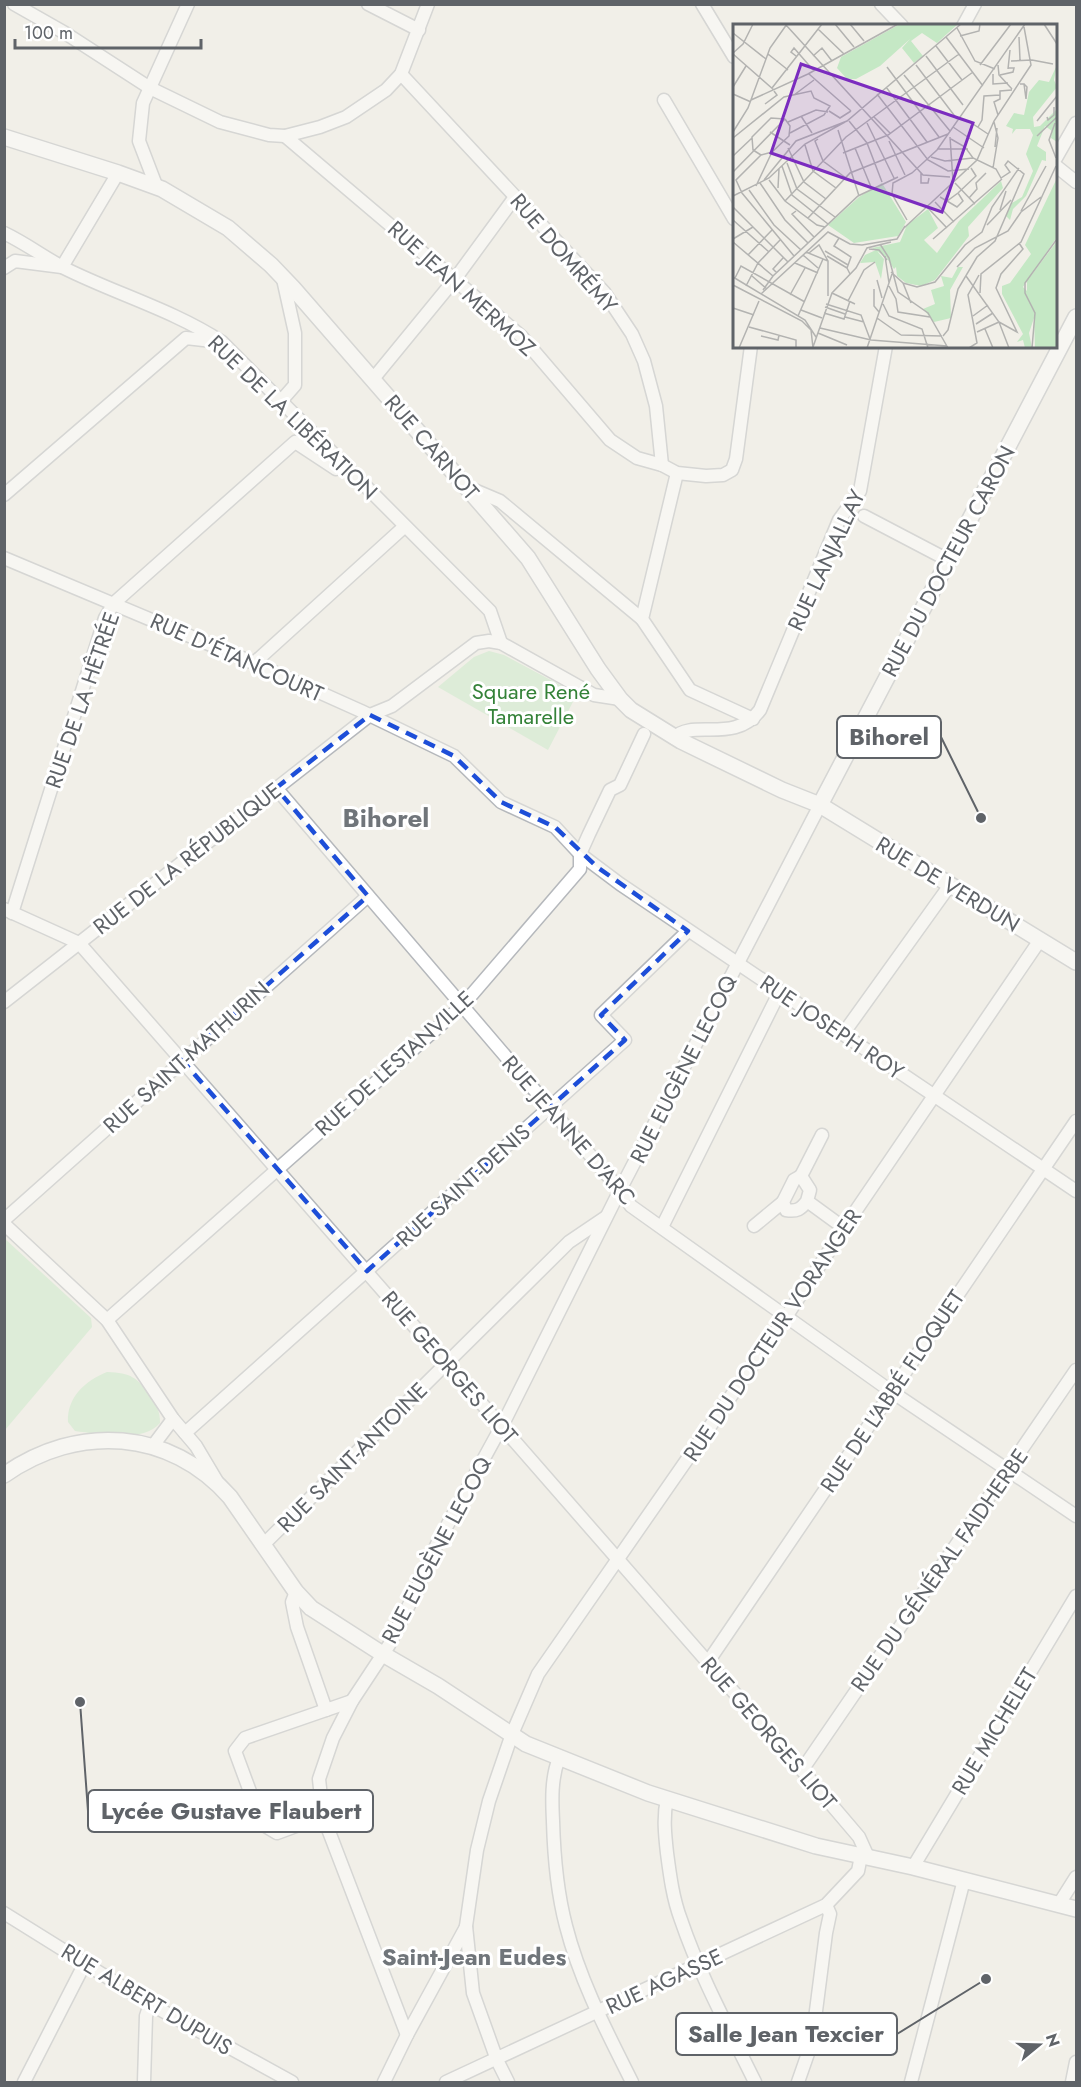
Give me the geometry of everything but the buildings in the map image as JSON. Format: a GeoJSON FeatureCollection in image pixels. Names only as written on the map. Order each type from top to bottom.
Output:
{"type":"FeatureCollection","features":[{"type":"Feature","properties":{"kind":"street"},"geometry":{"type":"LineString","coordinates":[[157,188],[140,141],[143,103],[188,4]]}},
{"type":"Feature","properties":{"kind":"street"},"geometry":{"type":"LineString","coordinates":[[368,4],[419,30]]}},
{"type":"Feature","properties":{"kind":"street"},"geometry":{"type":"LineString","coordinates":[[12,7],[65,33],[150,88],[220,122],[269,135],[285,136],[320,127],[346,117],[386,90],[401,74],[428,4]]}},
{"type":"Feature","properties":{"kind":"street"},"geometry":{"type":"LineString","coordinates":[[702,4],[729,39]]}},
{"type":"Feature","properties":{"kind":"street"},"geometry":{"type":"LineString","coordinates":[[881,4],[900,24]]}},
{"type":"Feature","properties":{"kind":"street"},"geometry":{"type":"LineString","coordinates":[[964,24],[975,4]]}},
{"type":"Feature","properties":{"kind":"street","name":"RUE DOMRÉMY"},"geometry":{"type":"LineString","coordinates":[[401,74],[604,292],[632,334],[644,361],[656,406],[662,465]]}},
{"type":"Feature","properties":{"kind":"street"},"geometry":{"type":"LineString","coordinates":[[664,100],[733,216]]}},
{"type":"Feature","properties":{"kind":"street"},"geometry":{"type":"LineString","coordinates":[[1057,156],[1077,123]]}},
{"type":"Feature","properties":{"kind":"street","name":"RUE JEAN MERMOZ"},"geometry":{"type":"LineString","coordinates":[[285,136],[521,336],[610,440],[637,458],[677,472],[706,476],[723,475],[732,471],[736,459],[751,348]]}},
{"type":"Feature","properties":{"kind":"street","name":"RUE CARNOT"},"geometry":{"type":"LineString","coordinates":[[4,137],[118,173],[172,194],[228,228],[284,279],[528,558],[620,699],[631,710],[674,738],[782,790],[820,805]]}},
{"type":"Feature","properties":{"kind":"street"},"geometry":{"type":"LineString","coordinates":[[1057,167],[1077,182]]}},
{"type":"Feature","properties":{"kind":"street"},"geometry":{"type":"LineString","coordinates":[[4,268],[15,261],[62,267],[118,173]]}},
{"type":"Feature","properties":{"kind":"street"},"geometry":{"type":"LineString","coordinates":[[373,379],[455,279],[515,197]]}},
{"type":"Feature","properties":{"kind":"street","name":"RUE DE LA LIBÉRATION"},"geometry":{"type":"LineString","coordinates":[[4,233],[62,267],[199,327],[222,342],[490,611],[501,643]]}},
{"type":"Feature","properties":{"kind":"street"},"geometry":{"type":"LineString","coordinates":[[281,401],[295,385],[295,333],[284,279]]}},
{"type":"Feature","properties":{"kind":"street","name":"RUE DU DOCTEUR CARON"},"geometry":{"type":"LineString","coordinates":[[820,805],[1077,317]]}},
{"type":"Feature","properties":{"kind":"street"},"geometry":{"type":"LineString","coordinates":[[4,495],[186,338],[222,342]]}},
{"type":"Feature","properties":{"kind":"street","name":"RUE LANJALLAY"},"geometry":{"type":"LineString","coordinates":[[753,719],[760,710],[839,520],[860,491],[886,348]]}},
{"type":"Feature","properties":{"kind":"street","name":"RUE DE LA HÊTRÉE"},"geometry":{"type":"LineString","coordinates":[[8,911],[105,618],[114,603],[295,442],[336,470],[346,467]]}},
{"type":"Feature","properties":{"kind":"street"},"geometry":{"type":"LineString","coordinates":[[642,619],[677,472]]}},
{"type":"Feature","properties":{"kind":"street"},"geometry":{"type":"LineString","coordinates":[[467,487],[500,501],[642,619],[690,690],[753,719]]}},
{"type":"Feature","properties":{"kind":"street"},"geometry":{"type":"LineString","coordinates":[[864,516],[948,560]]}},
{"type":"Feature","properties":{"kind":"street"},"geometry":{"type":"LineString","coordinates":[[254,663],[404,527]]}},
{"type":"Feature","properties":{"kind":"street","name":"RUE D'ÉTANCOURT"},"geometry":{"type":"LineString","coordinates":[[4,558],[254,663],[454,756],[501,802]]}},
{"type":"Feature","properties":{"kind":"street","name":"RUE DE LA RÉPUBLIQUE"},"geometry":{"type":"LineString","coordinates":[[4,1002],[370,715],[392,706],[476,642],[501,643]]}},
{"type":"Feature","properties":{"kind":"street"},"geometry":{"type":"LineString","coordinates":[[501,643],[594,695],[620,699]]}},
{"type":"Feature","properties":{"kind":"street"},"geometry":{"type":"LineString","coordinates":[[674,738],[678,734],[695,731],[731,729],[753,719]]}},
{"type":"Feature","properties":{"kind":"street","name":"RUE DE LESTANVILLE"},"geometry":{"type":"LineString","coordinates":[[109,1322],[277,1168],[462,1006],[580,869],[580,854],[610,790],[620,785],[644,734]]}},
{"type":"Feature","properties":{"kind":"street","name":"RUE JEANNE D'ARC"},"geometry":{"type":"LineString","coordinates":[[276,788],[620,1190],[631,1206],[892,1392],[1077,1516]]}},
{"type":"Feature","properties":{"kind":"street","name":"RUE JOSEPH ROY"},"geometry":{"type":"LineString","coordinates":[[501,802],[555,827],[580,854],[620,884],[1077,1191]]}},
{"type":"Feature","properties":{"kind":"street","name":"RUE DE VERDUN"},"geometry":{"type":"LineString","coordinates":[[820,805],[1077,962]]}},
{"type":"Feature","properties":{"kind":"street","name":"RUE EUGÈNE LECOQ"},"geometry":{"type":"LineString","coordinates":[[407,2035],[323,1816],[319,1779],[333,1738],[352,1701],[381,1653],[389,1645],[437,1544],[502,1426],[620,1190],[820,805]]}},
{"type":"Feature","properties":{"kind":"street"},"geometry":{"type":"LineString","coordinates":[[843,1034],[950,885]]}},
{"type":"Feature","properties":{"kind":"street","name":"RUE SAINT-MATHURIN"},"geometry":{"type":"LineString","coordinates":[[4,1220],[368,896]]}},
{"type":"Feature","properties":{"kind":"street","name":"RUE GEORGES LIOT"},"geometry":{"type":"LineString","coordinates":[[8,911],[78,943],[802,1770],[859,1838],[865,1856]]}},
{"type":"Feature","properties":{"kind":"street","name":"RUE SAINT-DENIS"},"geometry":{"type":"LineString","coordinates":[[188,1436],[367,1271],[625,1041],[601,1015],[688,931]]}},
{"type":"Feature","properties":{"kind":"street","name":"RUE DU DOCTEUR VORANGER"},"geometry":{"type":"LineString","coordinates":[[466,1926],[477,1850],[489,1800],[512,1734],[538,1674],[786,1317],[1040,940]]}},
{"type":"Feature","properties":{"kind":"street"},"geometry":{"type":"LineString","coordinates":[[662,1227],[780,991]]}},
{"type":"Feature","properties":{"kind":"street","name":"RUE DE L'ABBÉ FLOQUET"},"geometry":{"type":"LineString","coordinates":[[708,1662],[1077,1121]]}},
{"type":"Feature","properties":{"kind":"street"},"geometry":{"type":"LineString","coordinates":[[754,1226],[783,1202],[794,1180],[801,1176],[822,1135]]}},
{"type":"Feature","properties":{"kind":"street"},"geometry":{"type":"LineString","coordinates":[[783,1202],[786,1210],[794,1212],[807,1202],[810,1190],[801,1176]]}},
{"type":"Feature","properties":{"kind":"street"},"geometry":{"type":"LineString","coordinates":[[807,1202],[844,1228]]}},
{"type":"Feature","properties":{"kind":"street","name":"RUE SAINT-ANTOINE"},"geometry":{"type":"LineString","coordinates":[[262,1545],[569,1242],[607,1216]]}},
{"type":"Feature","properties":{"kind":"street"},"geometry":{"type":"LineString","coordinates":[[4,1224],[109,1322],[173,1419],[188,1436],[212,1470],[219,1485],[296,1592],[311,1608],[381,1653],[438,1686],[526,1744],[667,1799],[816,1846],[913,1867],[1077,1909]]}},
{"type":"Feature","properties":{"kind":"street"},"geometry":{"type":"LineString","coordinates":[[569,1242],[589,1253]]}},
{"type":"Feature","properties":{"kind":"street","name":"RUE DU GÉNÉRAL FAIDHERBE"},"geometry":{"type":"LineString","coordinates":[[802,1770],[1077,1370]]}},
{"type":"Feature","properties":{"kind":"street"},"geometry":{"type":"LineString","coordinates":[[152,1447],[173,1419]]}},
{"type":"Feature","properties":{"kind":"street"},"geometry":{"type":"LineString","coordinates":[[184,1459],[188,1436]]}},
{"type":"Feature","properties":{"kind":"street"},"geometry":{"type":"LineString","coordinates":[[4,1475],[49,1452],[84,1442],[117,1440],[136,1442],[184,1459],[219,1485]]}},
{"type":"Feature","properties":{"kind":"street"},"geometry":{"type":"LineString","coordinates":[[296,1592],[292,1602],[297,1627],[327,1710]]}},
{"type":"Feature","properties":{"kind":"street","name":"RUE MICHELET"},"geometry":{"type":"LineString","coordinates":[[913,1867],[1077,1596]]}},
{"type":"Feature","properties":{"kind":"street"},"geometry":{"type":"LineString","coordinates":[[323,1816],[277,1833],[262,1824],[235,1751],[245,1738],[352,1701]]}},
{"type":"Feature","properties":{"kind":"street"},"geometry":{"type":"LineString","coordinates":[[559,1758],[554,1772],[554,1851],[566,1926],[598,2013],[632,2082]]}},
{"type":"Feature","properties":{"kind":"street"},"geometry":{"type":"LineString","coordinates":[[667,1799],[665,1839],[670,1877],[680,1918],[699,1964],[755,2082]]}},
{"type":"Feature","properties":{"kind":"street","name":"RUE AGASSE"},"geometry":{"type":"LineString","coordinates":[[446,2082],[826,1905],[858,1871],[865,1856]]}},
{"type":"Feature","properties":{"kind":"street"},"geometry":{"type":"LineString","coordinates":[[1059,1904],[1077,1877]]}},
{"type":"Feature","properties":{"kind":"street"},"geometry":{"type":"LineString","coordinates":[[910,2082],[964,1880]]}},
{"type":"Feature","properties":{"kind":"street"},"geometry":{"type":"LineString","coordinates":[[798,2082],[812,2042],[830,1914],[826,1905]]}},
{"type":"Feature","properties":{"kind":"street","name":"RUE ALBERT DUPUIS"},"geometry":{"type":"LineString","coordinates":[[4,1912],[150,2004],[292,2082]]}},
{"type":"Feature","properties":{"kind":"street"},"geometry":{"type":"LineString","coordinates":[[384,2082],[466,1926]]}},
{"type":"Feature","properties":{"kind":"street"},"geometry":{"type":"LineString","coordinates":[[466,1926],[472,1993],[497,2060],[508,2082]]}},
{"type":"Feature","properties":{"kind":"street"},"geometry":{"type":"LineString","coordinates":[[24,2082],[85,1963]]}},
{"type":"Feature","properties":{"kind":"street"},"geometry":{"type":"LineString","coordinates":[[144,2082],[146,2016],[150,2004]]}},
{"type":"Feature","properties":{"kind":"street"},"geometry":{"type":"LineString","coordinates":[[1072,2082],[1077,2062]]}},
{"type":"Feature","properties":{"kind":"highlighted area"},"geometry":{"type":"Polygon","coordinates":[[[370,715],[454,756],[501,802],[555,827],[597,867],[688,931],[601,1015],[625,1040],[367,1271],[182,1060],[368,896],[276,788],[370,715]]]}},
{"type":"Feature","properties":{"kind":"green space","name":"Square René Tamarelle"},"geometry":{"type":"Polygon","coordinates":[[[489,651],[504,655],[577,694],[548,750],[438,687],[474,657],[489,651]]]}},
{"type":"Feature","properties":{"kind":"green space"},"geometry":{"type":"Polygon","coordinates":[[[4,1238],[91,1318],[92,1327],[5,1430],[4,1238]]]}},
{"type":"Feature","properties":{"kind":"green space"},"geometry":{"type":"Polygon","coordinates":[[[107,1372],[133,1377],[155,1403],[160,1423],[153,1429],[132,1435],[75,1431],[68,1422],[68,1413],[74,1398],[91,1380],[107,1372]]]}},
{"type":"Feature","properties":{"kind":"place","name":"Bihorel"},"geometry":{"type":"Point","coordinates":[981,818]}},
{"type":"Feature","properties":{"kind":"place","name":"Lycée Gustave Flaubert"},"geometry":{"type":"Point","coordinates":[80,1702]}},
{"type":"Feature","properties":{"kind":"place","name":"Salle Jean Texcier"},"geometry":{"type":"Point","coordinates":[986,1979]}},
{"type":"Feature","properties":{"kind":"district","name":"Bihorel"},"geometry":{"type":"Point","coordinates":[386,818]}},
{"type":"Feature","properties":{"kind":"district","name":"Saint-Jean Eudes"},"geometry":{"type":"Point","coordinates":[474,1956]}}]}
